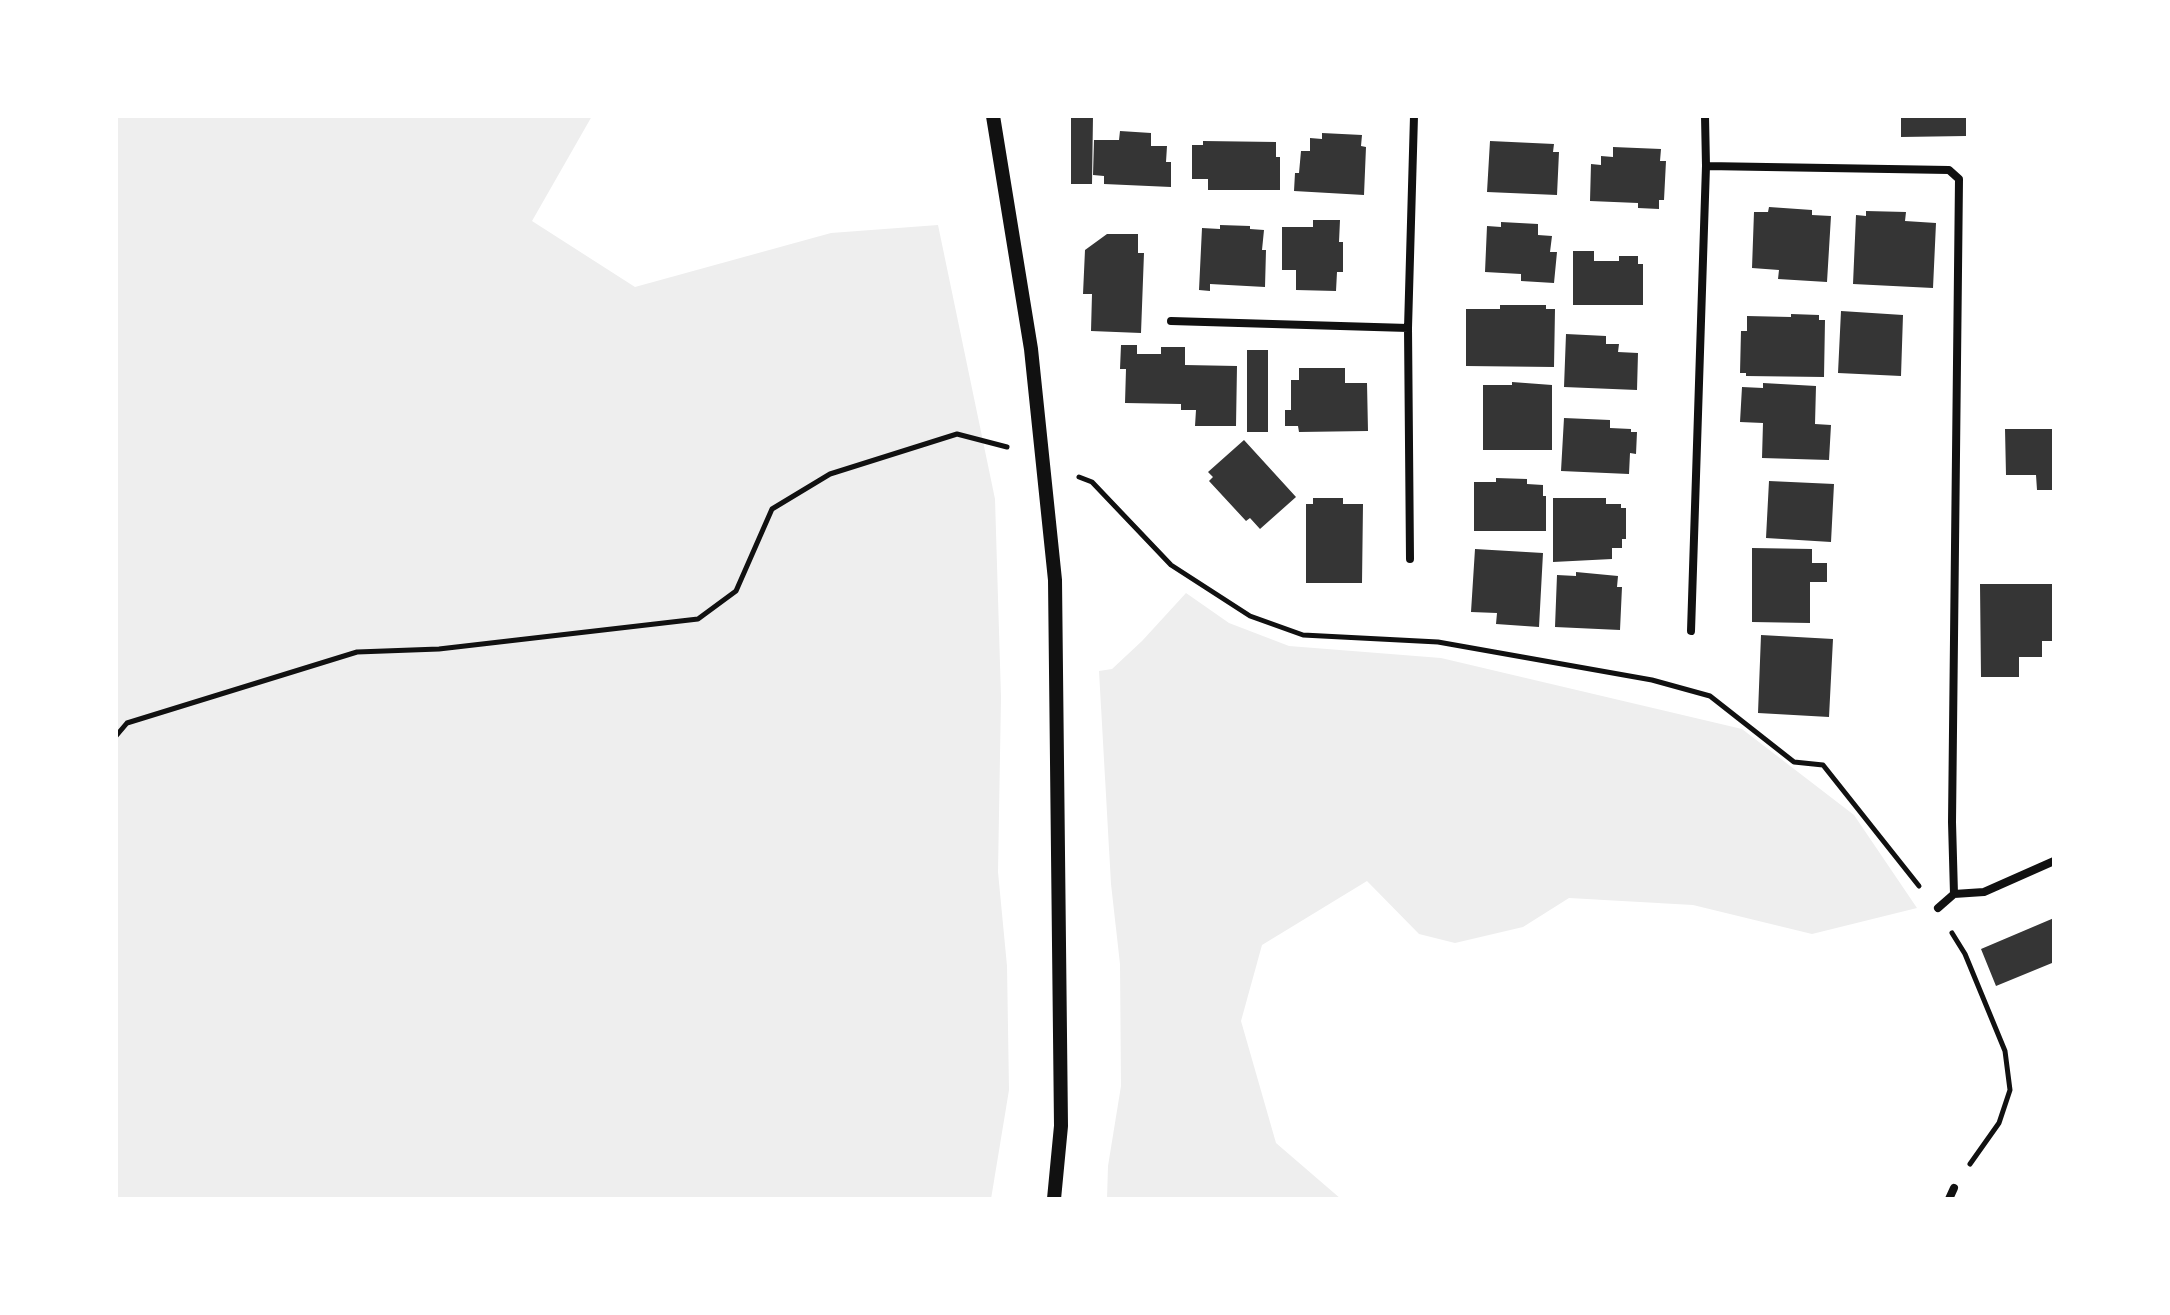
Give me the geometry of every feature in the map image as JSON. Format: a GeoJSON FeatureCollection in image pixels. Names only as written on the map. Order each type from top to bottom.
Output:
{"type":"FeatureCollection","features":[{"type":"Feature","properties":{"kind":"street"},"geometry":{"type":"LineString","coordinates":[[993,116],[1031,349],[1055,580],[1061,1126],[1054,1199]]}},
{"type":"Feature","properties":{"kind":"street"},"geometry":{"type":"LineString","coordinates":[[1410,559],[1408,328],[1414,116]]}},
{"type":"Feature","properties":{"kind":"street"},"geometry":{"type":"LineString","coordinates":[[1691,631],[1705,116]]}},
{"type":"Feature","properties":{"kind":"street"},"geometry":{"type":"LineString","coordinates":[[1706,166],[1949,170],[1959,179],[1952,822],[1954,894]]}},
{"type":"Feature","properties":{"kind":"street"},"geometry":{"type":"LineString","coordinates":[[1171,321],[1408,328]]}},
{"type":"Feature","properties":{"kind":"street"},"geometry":{"type":"LineString","coordinates":[[1938,908],[1954,894],[1984,892],[2054,861]]}},
{"type":"Feature","properties":{"kind":"street"},"geometry":{"type":"LineString","coordinates":[[1949,1199],[1954,1188]]}},
{"type":"Feature","properties":{"kind":"path"},"geometry":{"type":"LineString","coordinates":[[116,736],[127,723],[357,652],[439,649],[698,619],[736,591],[772,509],[830,474]]}},
{"type":"Feature","properties":{"kind":"path"},"geometry":{"type":"LineString","coordinates":[[1171,565],[1250,616],[1303,635],[1438,642],[1652,680],[1710,696],[1794,762],[1823,765],[1938,908],[1965,954],[2005,1051],[2010,1090],[1999,1123],[1954,1188]]}},
{"type":"Feature","properties":{"kind":"shaded area"},"geometry":{"type":"Polygon","coordinates":[[[116,116],[592,116],[532,221],[635,287],[831,233],[938,225],[995,499],[1001,697],[998,872],[1007,966],[1009,1090],[991,1199],[116,1199],[116,116]]]}},
{"type":"Feature","properties":{"kind":"shaded area"},"geometry":{"type":"Polygon","coordinates":[[[1186,593],[1229,623],[1289,646],[1441,658],[1742,729],[1854,815],[1917,908],[1812,934],[1693,905],[1569,898],[1523,927],[1455,943],[1419,934],[1367,881],[1262,945],[1241,1021],[1276,1143],[1341,1199],[1107,1199],[1108,1166],[1121,1086],[1120,964],[1111,884],[1099,671],[1112,669],[1186,593]]]}},
{"type":"Feature","properties":{"kind":"building"},"geometry":{"type":"Polygon","coordinates":[[[1071,116],[1093,116],[1092,184],[1071,184],[1071,116]]]}},
{"type":"Feature","properties":{"kind":"building"},"geometry":{"type":"Polygon","coordinates":[[[1901,116],[1966,116],[1966,136],[1901,137],[1901,116]]]}},
{"type":"Feature","properties":{"kind":"building"},"geometry":{"type":"Polygon","coordinates":[[[1120,131],[1151,133],[1151,146],[1167,146],[1166,162],[1171,162],[1171,187],[1104,184],[1104,176],[1093,175],[1094,140],[1119,140],[1120,131]]]}},
{"type":"Feature","properties":{"kind":"building"},"geometry":{"type":"Polygon","coordinates":[[[1322,133],[1362,135],[1361,146],[1366,147],[1364,195],[1294,191],[1301,151],[1310,151],[1310,138],[1322,139],[1322,133]]]}},
{"type":"Feature","properties":{"kind":"building"},"geometry":{"type":"Polygon","coordinates":[[[1203,141],[1276,142],[1276,157],[1280,157],[1280,190],[1208,190],[1208,179],[1192,179],[1192,145],[1203,145],[1203,141]]]}},
{"type":"Feature","properties":{"kind":"building"},"geometry":{"type":"Polygon","coordinates":[[[1490,141],[1554,144],[1553,152],[1559,152],[1557,195],[1487,192],[1490,141]]]}},
{"type":"Feature","properties":{"kind":"building"},"geometry":{"type":"Polygon","coordinates":[[[1613,147],[1661,149],[1660,161],[1666,161],[1664,200],[1659,200],[1659,209],[1638,208],[1638,203],[1590,201],[1591,164],[1601,165],[1601,156],[1613,157],[1613,147]]]}},
{"type":"Feature","properties":{"kind":"building"},"geometry":{"type":"Polygon","coordinates":[[[1769,207],[1812,210],[1812,215],[1831,216],[1827,282],[1778,279],[1779,270],[1752,268],[1754,212],[1768,212],[1769,207]]]}},
{"type":"Feature","properties":{"kind":"building"},"geometry":{"type":"Polygon","coordinates":[[[1866,211],[1906,212],[1905,221],[1936,223],[1933,288],[1853,284],[1856,215],[1866,216],[1866,211]]]}},
{"type":"Feature","properties":{"kind":"building"},"geometry":{"type":"Polygon","coordinates":[[[1313,220],[1340,220],[1343,272],[1337,272],[1336,291],[1296,290],[1296,270],[1282,270],[1282,227],[1313,227],[1313,220]]]}},
{"type":"Feature","properties":{"kind":"building"},"geometry":{"type":"Polygon","coordinates":[[[1501,222],[1538,224],[1538,235],[1552,236],[1550,252],[1557,252],[1554,283],[1521,281],[1521,274],[1485,272],[1487,226],[1501,227],[1501,222]]]}},
{"type":"Feature","properties":{"kind":"building"},"geometry":{"type":"Polygon","coordinates":[[[1220,225],[1264,230],[1265,287],[1210,284],[1210,291],[1199,290],[1202,228],[1220,229],[1220,225]]]}},
{"type":"Feature","properties":{"kind":"building"},"geometry":{"type":"Polygon","coordinates":[[[1107,234],[1138,234],[1138,253],[1144,253],[1141,333],[1091,331],[1092,294],[1083,294],[1085,250],[1107,234]]]}},
{"type":"Feature","properties":{"kind":"building"},"geometry":{"type":"Polygon","coordinates":[[[1573,251],[1594,251],[1594,261],[1619,261],[1619,256],[1638,256],[1638,264],[1643,264],[1643,305],[1573,305],[1573,251]]]}},
{"type":"Feature","properties":{"kind":"building"},"geometry":{"type":"Polygon","coordinates":[[[1500,305],[1546,305],[1546,309],[1555,309],[1554,367],[1466,366],[1466,309],[1500,309],[1500,305]]]}},
{"type":"Feature","properties":{"kind":"building"},"geometry":{"type":"Polygon","coordinates":[[[1841,311],[1903,315],[1901,376],[1838,373],[1841,311]]]}},
{"type":"Feature","properties":{"kind":"building"},"geometry":{"type":"Polygon","coordinates":[[[1791,314],[1819,315],[1819,320],[1825,320],[1824,377],[1746,376],[1746,373],[1740,373],[1741,331],[1747,331],[1747,316],[1791,317],[1791,314]]]}},
{"type":"Feature","properties":{"kind":"building"},"geometry":{"type":"Polygon","coordinates":[[[1566,334],[1606,336],[1606,344],[1619,344],[1618,352],[1638,353],[1637,390],[1564,387],[1566,334]]]}},
{"type":"Feature","properties":{"kind":"building"},"geometry":{"type":"Polygon","coordinates":[[[1121,345],[1137,345],[1137,354],[1161,354],[1161,347],[1185,347],[1185,365],[1237,366],[1236,426],[1195,426],[1196,410],[1181,410],[1181,404],[1125,403],[1126,369],[1120,369],[1121,345]]]}},
{"type":"Feature","properties":{"kind":"building"},"geometry":{"type":"Polygon","coordinates":[[[1247,350],[1268,350],[1268,432],[1247,432],[1247,350]]]}},
{"type":"Feature","properties":{"kind":"building"},"geometry":{"type":"Polygon","coordinates":[[[1299,368],[1345,368],[1345,383],[1367,383],[1368,431],[1299,432],[1298,426],[1285,426],[1285,410],[1291,410],[1291,380],[1299,380],[1299,368]]]}},
{"type":"Feature","properties":{"kind":"building"},"geometry":{"type":"Polygon","coordinates":[[[1512,382],[1552,385],[1552,450],[1483,450],[1483,385],[1512,385],[1512,382]]]}},
{"type":"Feature","properties":{"kind":"building"},"geometry":{"type":"Polygon","coordinates":[[[1763,383],[1816,386],[1815,424],[1831,425],[1829,460],[1762,458],[1763,423],[1740,422],[1742,387],[1763,388],[1763,383]]]}},
{"type":"Feature","properties":{"kind":"building"},"geometry":{"type":"Polygon","coordinates":[[[1564,418],[1610,420],[1610,428],[1637,432],[1636,454],[1630,453],[1629,474],[1561,471],[1564,418]]]}},
{"type":"Feature","properties":{"kind":"building"},"geometry":{"type":"Polygon","coordinates":[[[2005,429],[2054,429],[2054,490],[2037,490],[2036,475],[2006,475],[2005,429]]]}},
{"type":"Feature","properties":{"kind":"building"},"geometry":{"type":"Polygon","coordinates":[[[1244,440],[1296,497],[1260,529],[1250,518],[1246,521],[1209,481],[1213,477],[1208,472],[1244,440]]]}},
{"type":"Feature","properties":{"kind":"building"},"geometry":{"type":"Polygon","coordinates":[[[1496,478],[1527,479],[1527,484],[1543,485],[1546,531],[1474,531],[1474,482],[1496,482],[1496,478]]]}},
{"type":"Feature","properties":{"kind":"building"},"geometry":{"type":"Polygon","coordinates":[[[1769,481],[1834,484],[1831,542],[1766,538],[1769,481]]]}},
{"type":"Feature","properties":{"kind":"building"},"geometry":{"type":"Polygon","coordinates":[[[1313,498],[1343,498],[1343,504],[1363,504],[1362,583],[1306,583],[1306,504],[1313,504],[1313,498]]]}},
{"type":"Feature","properties":{"kind":"building"},"geometry":{"type":"Polygon","coordinates":[[[1553,498],[1606,498],[1606,504],[1621,504],[1621,508],[1626,508],[1626,539],[1622,539],[1622,548],[1612,548],[1612,559],[1553,562],[1553,498]]]}},
{"type":"Feature","properties":{"kind":"building"},"geometry":{"type":"Polygon","coordinates":[[[1752,548],[1812,549],[1812,563],[1827,563],[1827,582],[1810,582],[1810,623],[1752,622],[1752,548]]]}},
{"type":"Feature","properties":{"kind":"building"},"geometry":{"type":"Polygon","coordinates":[[[1475,549],[1543,553],[1539,627],[1496,624],[1497,613],[1471,612],[1475,549]]]}},
{"type":"Feature","properties":{"kind":"building"},"geometry":{"type":"Polygon","coordinates":[[[1576,572],[1618,576],[1617,587],[1622,587],[1620,630],[1555,627],[1557,575],[1576,576],[1576,572]]]}},
{"type":"Feature","properties":{"kind":"building"},"geometry":{"type":"Polygon","coordinates":[[[1980,584],[2054,584],[2054,641],[2042,641],[2042,657],[2019,657],[2019,677],[1981,677],[1980,584]]]}},
{"type":"Feature","properties":{"kind":"building"},"geometry":{"type":"Polygon","coordinates":[[[1761,635],[1833,639],[1829,717],[1758,713],[1761,635]]]}},
{"type":"Feature","properties":{"kind":"building"},"geometry":{"type":"Polygon","coordinates":[[[2054,918],[2054,969],[2052,963],[1996,986],[1981,949],[2054,918]]]}}]}
